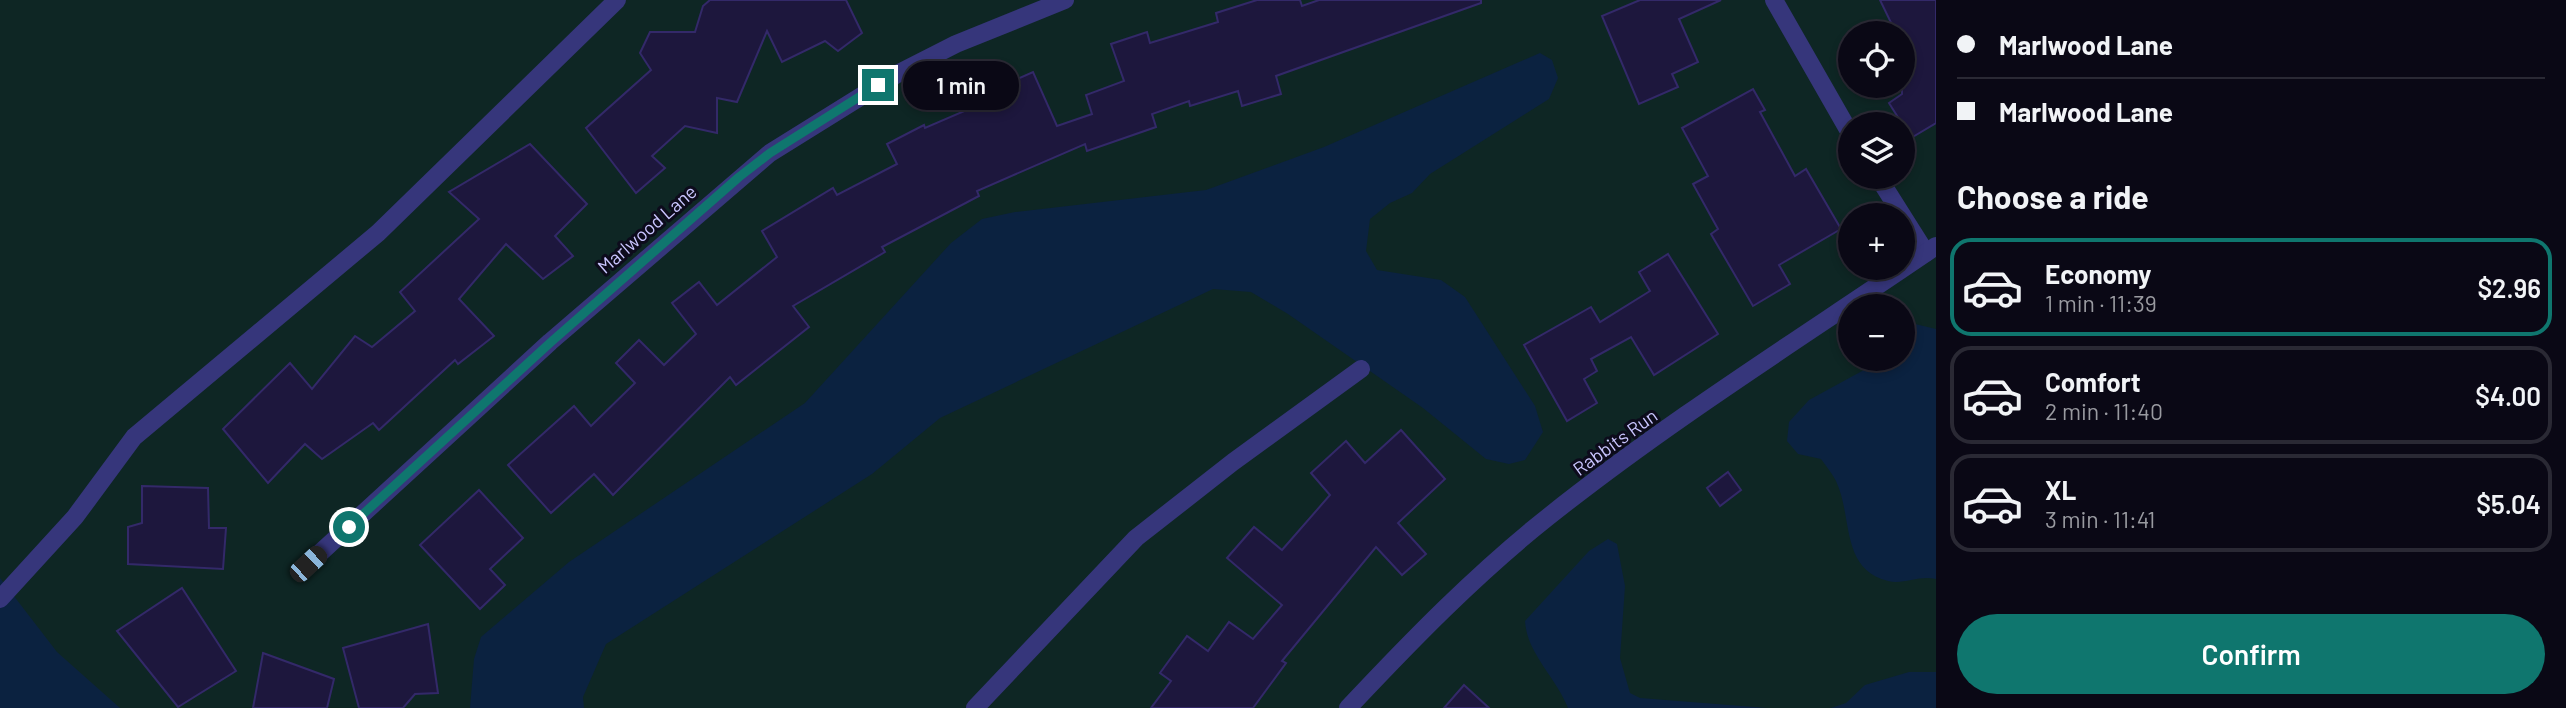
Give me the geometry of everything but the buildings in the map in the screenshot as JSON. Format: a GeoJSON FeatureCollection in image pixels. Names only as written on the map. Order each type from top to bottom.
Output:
{"type":"FeatureCollection","features":[{"type":"Feature","properties":{"kind":"street"},"geometry":{"type":"LineString","coordinates":[[0,598],[75,517],[134,437],[232,351],[378,233],[617,0]]}},
{"type":"Feature","properties":{"kind":"street","name":"Marlwood Lane"},"geometry":{"type":"LineString","coordinates":[[308,564],[561,332],[770,153],[897,74],[956,44],[1065,0]]}},
{"type":"Feature","properties":{"kind":"street"},"geometry":{"type":"LineString","coordinates":[[1774,0],[1838,112]]}},
{"type":"Feature","properties":{"kind":"street"},"geometry":{"type":"LineString","coordinates":[[1887,189],[1931,250]]}},
{"type":"Feature","properties":{"kind":"street","name":"Rabbits Run"},"geometry":{"type":"LineString","coordinates":[[1348,708],[1411,641],[1548,517],[1683,419],[1931,250]]}},
{"type":"Feature","properties":{"kind":"street"},"geometry":{"type":"LineString","coordinates":[[975,708],[1136,538],[1233,462],[1361,369]]}},
{"type":"Feature","properties":{"kind":"green space"},"geometry":{"type":"Polygon","coordinates":[[[0,0],[1936,0],[1936,708],[0,708],[0,0]]]}},
{"type":"Feature","properties":{"kind":"water"},"geometry":{"type":"Polygon","coordinates":[[[1540,53],[1552,60],[1558,78],[1549,99],[1430,174],[1412,193],[1390,203],[1370,219],[1366,251],[1377,270],[1441,280],[1465,297],[1535,406],[1543,432],[1525,460],[1509,464],[1486,459],[1423,408],[1288,314],[1251,292],[1213,289],[940,418],[872,474],[606,644],[583,697],[584,708],[470,708],[474,659],[481,637],[569,562],[805,403],[951,243],[982,219],[1015,212],[1206,190],[1324,147],[1540,53]]]}},
{"type":"Feature","properties":{"kind":"water"},"geometry":{"type":"Polygon","coordinates":[[[1915,324],[1936,329],[1936,579],[1888,581],[1873,575],[1862,565],[1850,540],[1841,495],[1834,478],[1821,459],[1798,454],[1787,441],[1789,422],[1809,400],[1862,371],[1915,371],[1915,324]]]}},
{"type":"Feature","properties":{"kind":"water"},"geometry":{"type":"Polygon","coordinates":[[[1608,539],[1617,544],[1625,586],[1620,658],[1630,693],[1640,698],[1767,708],[1568,708],[1536,655],[1525,621],[1589,551],[1608,539]]]}},
{"type":"Feature","properties":{"kind":"water"},"geometry":{"type":"Polygon","coordinates":[[[0,578],[57,652],[120,708],[0,708],[0,578]]]}},
{"type":"Feature","properties":{"kind":"water"},"geometry":{"type":"Polygon","coordinates":[[[1909,672],[1936,672],[1936,708],[1831,708],[1846,703],[1865,685],[1909,672]]]}},
{"type":"Feature","properties":{"kind":"route"},"geometry":{"type":"LineString","coordinates":[[349,527],[551,342],[739,177],[770,153],[878,85]]}}]}
